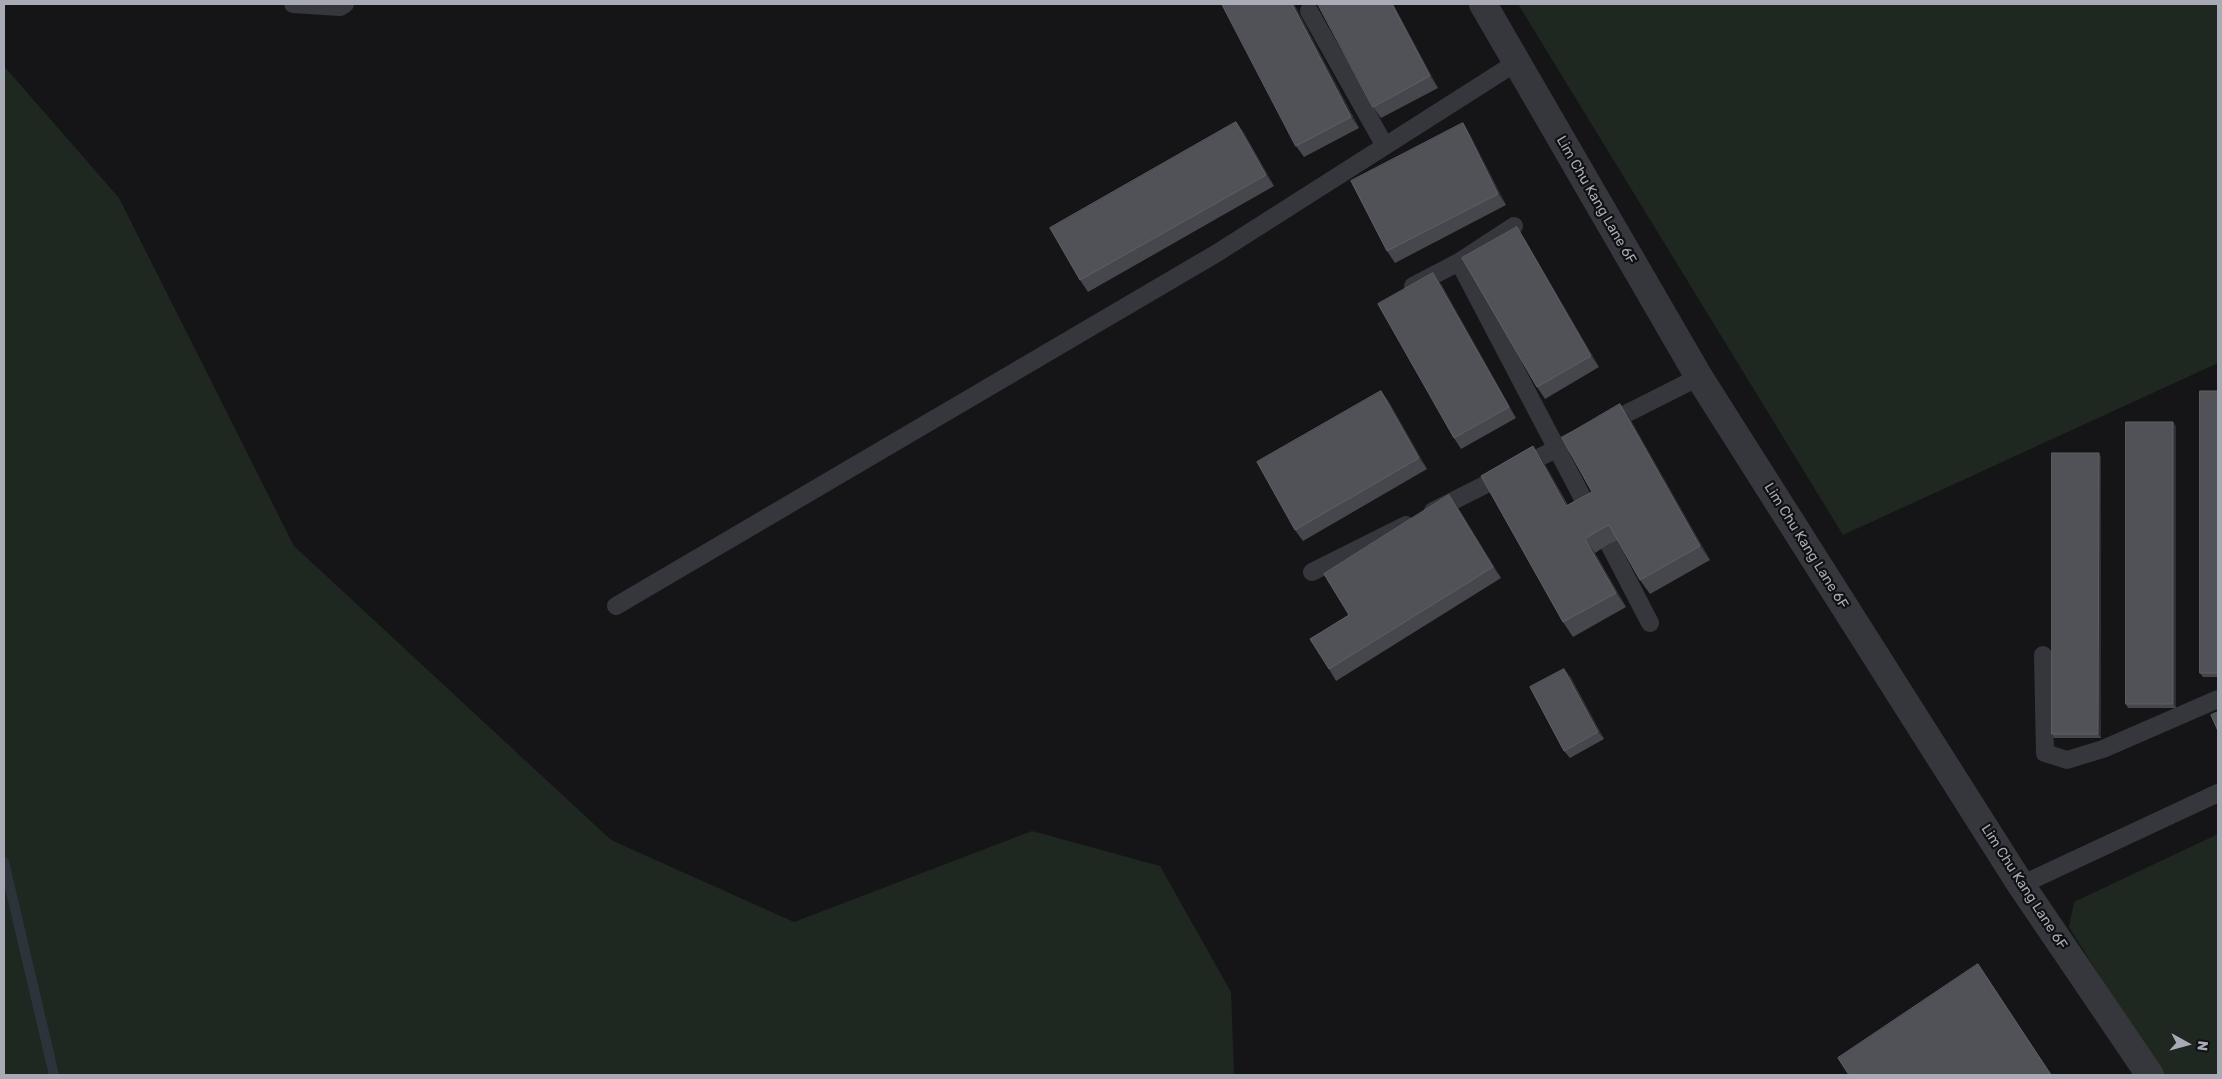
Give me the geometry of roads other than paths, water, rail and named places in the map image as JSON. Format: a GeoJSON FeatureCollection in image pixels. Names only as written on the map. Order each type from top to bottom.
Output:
{"type":"FeatureCollection","features":[{"type":"Feature","properties":{"kind":"street","name":"Lim Chu Kang Lane 6F"},"geometry":{"type":"LineString","coordinates":[[1483,4],[1699,377],[2021,885],[2150,1075]]}},
{"type":"Feature","properties":{"kind":"lane"},"geometry":{"type":"LineString","coordinates":[[293,4],[340,7],[345,4]]}},
{"type":"Feature","properties":{"kind":"lane"},"geometry":{"type":"LineString","coordinates":[[1309,11],[1385,146]]}},
{"type":"Feature","properties":{"kind":"lane"},"geometry":{"type":"LineString","coordinates":[[616,606],[1217,253],[1517,62]]}},
{"type":"Feature","properties":{"kind":"lane"},"geometry":{"type":"LineString","coordinates":[[1405,290],[1459,262],[1514,226]]}},
{"type":"Feature","properties":{"kind":"lane"},"geometry":{"type":"LineString","coordinates":[[1459,262],[1590,512]]}},
{"type":"Feature","properties":{"kind":"lane"},"geometry":{"type":"LineString","coordinates":[[1312,572],[1699,377]]}},
{"type":"Feature","properties":{"kind":"lane"},"geometry":{"type":"LineString","coordinates":[[1609,544],[1650,624]]}},
{"type":"Feature","properties":{"kind":"lane"},"geometry":{"type":"LineString","coordinates":[[2043,655],[2045,753],[2067,760],[2103,749],[2218,699]]}},
{"type":"Feature","properties":{"kind":"lane"},"geometry":{"type":"LineString","coordinates":[[2021,885],[2218,793]]}},
{"type":"Feature","properties":{"kind":"waterway"},"geometry":{"type":"LineString","coordinates":[[4,862],[54,1075]]}}]}
